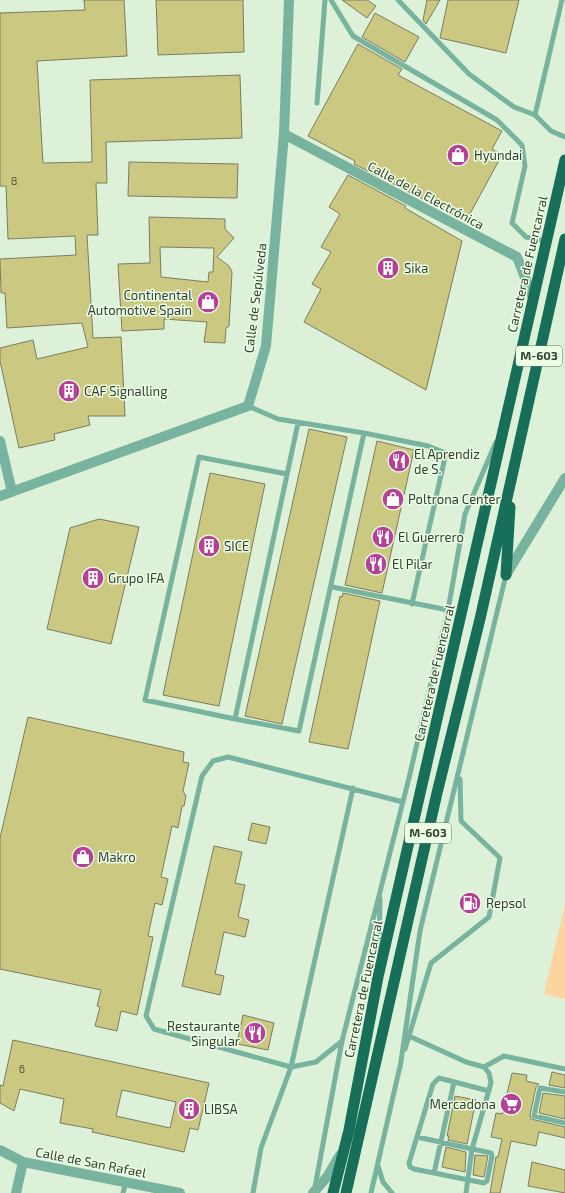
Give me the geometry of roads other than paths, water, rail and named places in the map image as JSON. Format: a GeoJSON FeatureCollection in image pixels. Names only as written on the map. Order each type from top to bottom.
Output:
{"type":"FeatureCollection","features":[{"type":"Feature","properties":{"kind":"highway","name":"Carretera de Fuencarral"},"geometry":{"type":"LineString","coordinates":[[333,1193],[346,1143],[378,978],[565,160]]}},
{"type":"Feature","properties":{"kind":"highway","name":"M-603"},"geometry":{"type":"LineString","coordinates":[[346,1193],[565,239]]}},
{"type":"Feature","properties":{"kind":"highway"},"geometry":{"type":"LineString","coordinates":[[506,575],[512,473]]}},
{"type":"Feature","properties":{"kind":"street","name":"Calle de Sepúlveda"},"geometry":{"type":"LineString","coordinates":[[248,406],[266,346],[284,134],[289,0]]}},
{"type":"Feature","properties":{"kind":"street","name":"Calle de la Electrónica"},"geometry":{"type":"LineString","coordinates":[[284,134],[516,258],[533,298]]}},
{"type":"Feature","properties":{"kind":"street"},"geometry":{"type":"LineString","coordinates":[[0,496],[248,406]]}},
{"type":"Feature","properties":{"kind":"street"},"geometry":{"type":"LineString","coordinates":[[0,440],[12,492]]}},
{"type":"Feature","properties":{"kind":"street"},"geometry":{"type":"LineString","coordinates":[[506,575],[565,478]]}},
{"type":"Feature","properties":{"kind":"street"},"geometry":{"type":"LineString","coordinates":[[314,1192],[327,1178],[346,1143]]}},
{"type":"Feature","properties":{"kind":"street","name":"Calle de San Rafael"},"geometry":{"type":"LineString","coordinates":[[0,1150],[24,1162],[180,1193]]}},
{"type":"Feature","properties":{"kind":"street"},"geometry":{"type":"LineString","coordinates":[[16,1193],[24,1162]]}},
{"type":"Feature","properties":{"kind":"lane"},"geometry":{"type":"LineString","coordinates":[[317,103],[325,0]]}},
{"type":"Feature","properties":{"kind":"lane"},"geometry":{"type":"LineString","coordinates":[[331,0],[353,36],[497,120],[522,144],[525,166],[512,223],[526,237],[546,241]]}},
{"type":"Feature","properties":{"kind":"lane"},"geometry":{"type":"LineString","coordinates":[[398,0],[469,74],[514,107],[535,115],[551,132],[565,137]]}},
{"type":"Feature","properties":{"kind":"lane"},"geometry":{"type":"LineString","coordinates":[[535,115],[562,0]]}},
{"type":"Feature","properties":{"kind":"lane"},"geometry":{"type":"LineString","coordinates":[[248,406],[278,419],[364,433],[428,446],[446,453],[412,604]]}},
{"type":"Feature","properties":{"kind":"lane"},"geometry":{"type":"LineString","coordinates":[[314,1192],[342,1041],[403,802],[448,610],[465,514],[507,416]]}},
{"type":"Feature","properties":{"kind":"lane"},"geometry":{"type":"LineString","coordinates":[[235,720],[298,422]]}},
{"type":"Feature","properties":{"kind":"lane"},"geometry":{"type":"LineString","coordinates":[[287,474],[199,457],[145,700],[235,720],[298,731],[332,587],[364,433]]}},
{"type":"Feature","properties":{"kind":"lane"},"geometry":{"type":"LineString","coordinates":[[400,1068],[420,931],[460,772],[506,575]]}},
{"type":"Feature","properties":{"kind":"lane"},"geometry":{"type":"LineString","coordinates":[[332,587],[448,610]]}},
{"type":"Feature","properties":{"kind":"lane"},"geometry":{"type":"LineString","coordinates":[[342,1041],[316,1062],[291,1067],[154,1029],[146,1016],[202,776],[213,761],[228,757],[403,802]]}},
{"type":"Feature","properties":{"kind":"lane"},"geometry":{"type":"LineString","coordinates":[[371,1193],[400,1068],[431,963],[489,917],[500,858],[461,821],[460,772]]}},
{"type":"Feature","properties":{"kind":"lane"},"geometry":{"type":"LineString","coordinates":[[253,1193],[261,1148],[291,1067],[353,788]]}},
{"type":"Feature","properties":{"kind":"lane"},"geometry":{"type":"LineString","coordinates":[[378,978],[381,887]]}},
{"type":"Feature","properties":{"kind":"lane"},"geometry":{"type":"LineString","coordinates":[[409,1036],[466,1062],[484,1067],[489,1073],[491,1083],[472,1149],[466,1193]]}},
{"type":"Feature","properties":{"kind":"lane"},"geometry":{"type":"LineString","coordinates":[[484,1067],[504,1056],[565,1068]]}},
{"type":"Feature","properties":{"kind":"lane"},"geometry":{"type":"LineString","coordinates":[[417,1137],[487,1152],[492,1156],[487,1181],[481,1184],[414,1169],[410,1167],[409,1163],[417,1137],[436,1080],[439,1078],[489,1091]]}},
{"type":"Feature","properties":{"kind":"lane"},"geometry":{"type":"LineString","coordinates":[[434,1173],[454,1082]]}},
{"type":"Feature","properties":{"kind":"lane"},"geometry":{"type":"LineString","coordinates":[[565,1092],[540,1088],[534,1116],[565,1123]]}},
{"type":"Feature","properties":{"kind":"lane"},"geometry":{"type":"LineString","coordinates":[[378,1165],[384,1182],[392,1193]]}},
{"type":"Feature","properties":{"kind":"lane"},"geometry":{"type":"LineString","coordinates":[[123,1193],[126,1182]]}},
{"type":"Feature","properties":{"kind":"place","name":"Hyundai"},"geometry":{"type":"Point","coordinates":[458,155]}},
{"type":"Feature","properties":{"kind":"place","name":"Sika"},"geometry":{"type":"Point","coordinates":[388,268]}},
{"type":"Feature","properties":{"kind":"place","name":"Continental Automotive Spain"},"geometry":{"type":"Point","coordinates":[208,302]}},
{"type":"Feature","properties":{"kind":"place","name":"CAF Signalling"},"geometry":{"type":"Point","coordinates":[69,391]}},
{"type":"Feature","properties":{"kind":"place","name":"El Aprendiz de S."},"geometry":{"type":"Point","coordinates":[399,461]}},
{"type":"Feature","properties":{"kind":"place","name":"Poltrona Center"},"geometry":{"type":"Point","coordinates":[393,499]}},
{"type":"Feature","properties":{"kind":"place","name":"El Guerrero"},"geometry":{"type":"Point","coordinates":[383,537]}},
{"type":"Feature","properties":{"kind":"place","name":"SICE"},"geometry":{"type":"Point","coordinates":[209,546]}},
{"type":"Feature","properties":{"kind":"place","name":"El Pilar"},"geometry":{"type":"Point","coordinates":[376,564]}},
{"type":"Feature","properties":{"kind":"place","name":"Grupo IFA"},"geometry":{"type":"Point","coordinates":[93,578]}},
{"type":"Feature","properties":{"kind":"place","name":"Makro"},"geometry":{"type":"Point","coordinates":[83,857]}},
{"type":"Feature","properties":{"kind":"place","name":"Repsol"},"geometry":{"type":"Point","coordinates":[470,903]}},
{"type":"Feature","properties":{"kind":"place","name":"Restaurante Singular"},"geometry":{"type":"Point","coordinates":[255,1033]}},
{"type":"Feature","properties":{"kind":"place","name":"Mercadona"},"geometry":{"type":"Point","coordinates":[511,1104]}},
{"type":"Feature","properties":{"kind":"place","name":"LIBSA"},"geometry":{"type":"Point","coordinates":[189,1109]}}]}
